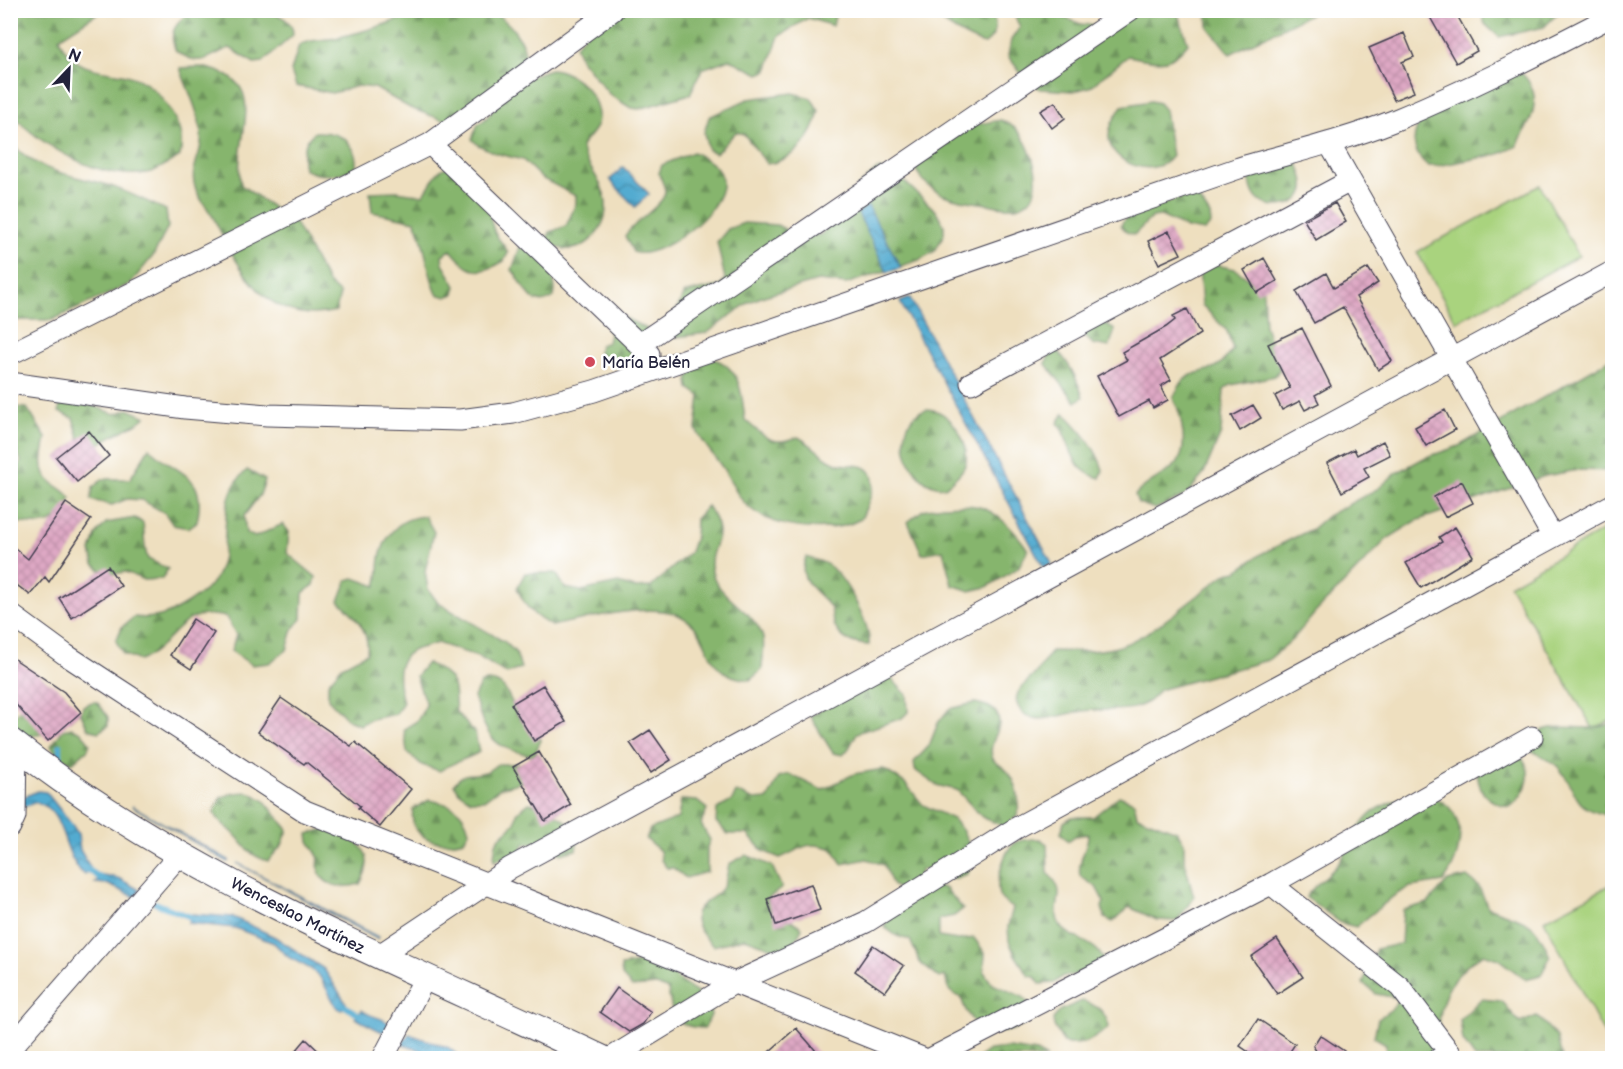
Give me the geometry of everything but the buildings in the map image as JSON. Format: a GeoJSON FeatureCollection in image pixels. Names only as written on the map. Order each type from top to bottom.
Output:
{"type":"FeatureCollection","features":[{"type":"Feature","properties":{"kind":"main road","name":"Wenceslao Martínez"},"geometry":{"type":"LineString","coordinates":[[13,743],[88,797],[181,853],[378,956],[601,1059]]}},
{"type":"Feature","properties":{"kind":"street"},"geometry":{"type":"LineString","coordinates":[[10,354],[430,144],[613,10]]}},
{"type":"Feature","properties":{"kind":"street"},"geometry":{"type":"LineString","coordinates":[[640,344],[1130,10]]}},
{"type":"Feature","properties":{"kind":"street"},"geometry":{"type":"LineString","coordinates":[[10,383],[196,410],[267,415],[460,420],[513,413],[555,403],[662,368],[1239,168],[1329,143],[1391,121],[1449,96],[1612,16]]}},
{"type":"Feature","properties":{"kind":"street"},"geometry":{"type":"LineString","coordinates":[[1329,143],[1553,537]]}},
{"type":"Feature","properties":{"kind":"street"},"geometry":{"type":"LineString","coordinates":[[430,144],[640,344],[662,368]]}},
{"type":"Feature","properties":{"kind":"street"},"geometry":{"type":"LineString","coordinates":[[971,382],[1350,181]]}},
{"type":"Feature","properties":{"kind":"street"},"geometry":{"type":"LineString","coordinates":[[378,956],[510,868],[1612,272]]}},
{"type":"Feature","properties":{"kind":"street"},"geometry":{"type":"LineString","coordinates":[[612,1059],[732,984],[866,922],[1018,827],[1612,505]]}},
{"type":"Feature","properties":{"kind":"street"},"geometry":{"type":"LineString","coordinates":[[10,614],[66,655],[305,811],[922,1059]]}},
{"type":"Feature","properties":{"kind":"street"},"geometry":{"type":"LineString","coordinates":[[932,1059],[1271,884],[1532,737]]}},
{"type":"Feature","properties":{"kind":"street"},"geometry":{"type":"LineString","coordinates":[[10,827],[15,816],[13,743]]}},
{"type":"Feature","properties":{"kind":"street"},"geometry":{"type":"LineString","coordinates":[[10,1049],[181,853]]}},
{"type":"Feature","properties":{"kind":"street"},"geometry":{"type":"LineString","coordinates":[[1271,884],[1400,987],[1450,1053],[1440,1059]]}},
{"type":"Feature","properties":{"kind":"street"},"geometry":{"type":"LineString","coordinates":[[383,1059],[425,978]]}},
{"type":"Feature","properties":{"kind":"green space"},"geometry":{"type":"Polygon","coordinates":[[[233,9],[267,12],[281,16],[290,24],[293,35],[263,62],[254,63],[230,48],[205,59],[193,60],[176,51],[172,39],[177,24],[190,11],[233,9]]]}},
{"type":"Feature","properties":{"kind":"green space"},"geometry":{"type":"Polygon","coordinates":[[[473,9],[495,14],[516,32],[524,49],[526,66],[446,121],[410,108],[375,88],[358,86],[332,93],[296,86],[291,71],[299,45],[308,41],[335,38],[367,30],[420,11],[473,9]]]}},
{"type":"Feature","properties":{"kind":"green space"},"geometry":{"type":"Polygon","coordinates":[[[11,10],[101,11],[59,38],[67,52],[87,67],[125,75],[152,88],[166,104],[176,122],[180,132],[180,156],[151,172],[133,174],[114,172],[75,159],[39,138],[24,126],[11,113],[11,79],[19,64],[19,48],[11,34],[11,10]]]}},
{"type":"Feature","properties":{"kind":"green space"},"geometry":{"type":"Polygon","coordinates":[[[1207,10],[1316,11],[1230,54],[1208,27],[1207,10]]]}},
{"type":"Feature","properties":{"kind":"green space"},"geometry":{"type":"Polygon","coordinates":[[[1481,10],[1560,11],[1544,27],[1499,37],[1485,24],[1481,10]]]}},
{"type":"Feature","properties":{"kind":"green space"},"geometry":{"type":"Polygon","coordinates":[[[605,11],[836,11],[833,26],[808,18],[779,36],[767,71],[759,74],[729,59],[702,69],[690,94],[639,109],[631,108],[610,95],[582,61],[575,46],[605,11]]]}},
{"type":"Feature","properties":{"kind":"green space"},"geometry":{"type":"Polygon","coordinates":[[[928,11],[991,11],[995,25],[994,33],[985,44],[979,42],[955,30],[928,11]]]}},
{"type":"Feature","properties":{"kind":"green space"},"geometry":{"type":"Polygon","coordinates":[[[1132,11],[1177,11],[1188,43],[1175,56],[1161,61],[1128,56],[1090,87],[1074,91],[1040,89],[1026,80],[1008,56],[1011,40],[1020,27],[1015,17],[1049,12],[1081,24],[1099,26],[1132,11]]]}},
{"type":"Feature","properties":{"kind":"green space"},"geometry":{"type":"Polygon","coordinates":[[[201,67],[224,74],[238,84],[244,97],[246,112],[241,148],[241,185],[295,223],[328,283],[340,294],[336,311],[312,314],[292,311],[274,303],[259,291],[234,258],[214,219],[200,198],[193,178],[201,143],[200,124],[180,68],[201,67]]]}},
{"type":"Feature","properties":{"kind":"green space"},"geometry":{"type":"Polygon","coordinates":[[[551,69],[569,74],[578,80],[592,96],[598,115],[594,130],[581,147],[600,183],[606,207],[600,228],[594,237],[586,244],[576,248],[556,247],[546,240],[550,232],[566,226],[576,204],[576,196],[541,178],[523,160],[495,153],[478,145],[472,139],[478,124],[486,118],[508,90],[538,73],[551,69]]]}},
{"type":"Feature","properties":{"kind":"green space"},"geometry":{"type":"Polygon","coordinates":[[[1520,72],[1533,90],[1534,100],[1531,119],[1516,147],[1499,154],[1437,166],[1428,166],[1423,161],[1416,150],[1414,137],[1424,118],[1454,101],[1520,72]]]}},
{"type":"Feature","properties":{"kind":"green space"},"geometry":{"type":"Polygon","coordinates":[[[793,93],[811,98],[819,111],[813,130],[794,153],[777,162],[767,164],[744,134],[736,132],[716,153],[708,150],[704,133],[709,117],[748,99],[793,93]]]}},
{"type":"Feature","properties":{"kind":"green space"},"geometry":{"type":"Polygon","coordinates":[[[1151,101],[1159,103],[1165,110],[1172,156],[1164,163],[1144,168],[1133,165],[1116,154],[1111,145],[1109,132],[1122,106],[1151,101]]]}},
{"type":"Feature","properties":{"kind":"green space"},"geometry":{"type":"Polygon","coordinates":[[[1001,120],[1016,129],[1023,137],[1035,170],[1034,192],[1029,200],[1020,206],[1004,207],[950,197],[930,187],[915,169],[909,155],[951,129],[1001,120]]]}},
{"type":"Feature","properties":{"kind":"green space"},"geometry":{"type":"Polygon","coordinates":[[[315,132],[331,133],[345,139],[354,150],[356,167],[330,175],[317,174],[304,169],[304,149],[315,132]]]}},
{"type":"Feature","properties":{"kind":"green space"},"geometry":{"type":"Polygon","coordinates":[[[10,141],[29,159],[40,165],[126,192],[166,210],[168,227],[153,256],[130,284],[52,320],[11,320],[10,141]]]}},
{"type":"Feature","properties":{"kind":"green space"},"geometry":{"type":"Polygon","coordinates":[[[693,152],[711,163],[721,175],[721,192],[714,205],[703,219],[673,242],[644,253],[633,252],[625,236],[634,225],[655,208],[664,196],[665,189],[659,173],[662,165],[693,152]]]}},
{"type":"Feature","properties":{"kind":"green space"},"geometry":{"type":"Polygon","coordinates":[[[1297,161],[1304,189],[1297,200],[1279,206],[1266,204],[1257,199],[1252,190],[1249,175],[1297,161]]]}},
{"type":"Feature","properties":{"kind":"green space"},"geometry":{"type":"Polygon","coordinates":[[[461,165],[470,169],[481,183],[495,233],[508,253],[504,261],[480,271],[469,268],[451,250],[442,255],[443,264],[456,286],[454,294],[446,297],[437,294],[415,221],[372,212],[370,192],[397,191],[423,195],[440,170],[461,165]]]}},
{"type":"Feature","properties":{"kind":"green space"},"geometry":{"type":"Polygon","coordinates":[[[877,169],[894,172],[936,211],[944,225],[944,234],[935,251],[919,260],[846,284],[818,281],[764,296],[749,302],[707,333],[661,339],[672,335],[672,318],[685,293],[720,286],[725,279],[717,242],[728,229],[744,223],[777,225],[792,233],[821,235],[857,188],[877,169]]]}},
{"type":"Feature","properties":{"kind":"green space"},"geometry":{"type":"Polygon","coordinates":[[[1540,185],[1579,256],[1456,322],[1417,252],[1540,185]]]}},
{"type":"Feature","properties":{"kind":"green space"},"geometry":{"type":"Polygon","coordinates":[[[1183,197],[1200,200],[1210,215],[1211,224],[1204,231],[1186,228],[1161,216],[1152,217],[1134,235],[1126,232],[1121,225],[1125,218],[1183,197]]]}},
{"type":"Feature","properties":{"kind":"green space"},"geometry":{"type":"Polygon","coordinates":[[[520,247],[528,249],[547,266],[554,281],[554,297],[540,302],[534,299],[512,270],[520,247]]]}},
{"type":"Feature","properties":{"kind":"green space"},"geometry":{"type":"Polygon","coordinates":[[[1206,263],[1235,269],[1263,290],[1265,326],[1280,369],[1275,376],[1231,385],[1224,390],[1221,433],[1203,475],[1186,495],[1155,509],[1138,503],[1135,495],[1170,470],[1181,457],[1183,434],[1179,411],[1173,398],[1183,381],[1189,376],[1213,369],[1226,359],[1233,349],[1227,331],[1202,305],[1199,269],[1206,263]]]}},
{"type":"Feature","properties":{"kind":"green space"},"geometry":{"type":"Polygon","coordinates":[[[606,316],[623,317],[647,329],[640,357],[619,360],[598,353],[600,345],[608,342],[610,334],[606,316]]]}},
{"type":"Feature","properties":{"kind":"green space"},"geometry":{"type":"Polygon","coordinates":[[[1093,317],[1115,330],[1109,347],[1093,344],[1079,331],[1093,317]]]}},
{"type":"Feature","properties":{"kind":"green space"},"geometry":{"type":"Polygon","coordinates":[[[1054,348],[1068,364],[1078,384],[1083,397],[1076,402],[1045,363],[1054,348]]]}},
{"type":"Feature","properties":{"kind":"green space"},"geometry":{"type":"Polygon","coordinates":[[[711,358],[729,367],[734,374],[741,391],[745,420],[764,436],[775,441],[798,437],[832,461],[868,469],[872,475],[872,490],[861,519],[835,527],[805,528],[775,522],[746,505],[696,429],[700,396],[689,388],[688,380],[695,364],[711,358]]]}},
{"type":"Feature","properties":{"kind":"green space"},"geometry":{"type":"Polygon","coordinates":[[[1612,358],[1612,471],[1578,470],[1545,476],[1416,521],[1387,539],[1293,639],[1268,660],[1159,690],[1143,705],[1124,710],[1083,711],[1040,719],[1031,718],[1019,708],[1016,698],[1018,693],[1051,651],[1103,650],[1120,646],[1147,633],[1227,573],[1237,571],[1261,554],[1312,529],[1327,516],[1379,488],[1396,473],[1424,458],[1459,446],[1612,358]]]}},
{"type":"Feature","properties":{"kind":"green space"},"geometry":{"type":"Polygon","coordinates":[[[72,398],[115,414],[128,409],[146,417],[96,447],[81,444],[73,418],[59,412],[60,403],[72,398]]]}},
{"type":"Feature","properties":{"kind":"green space"},"geometry":{"type":"Polygon","coordinates":[[[11,407],[27,408],[46,438],[43,459],[46,475],[71,498],[58,517],[46,524],[11,522],[11,493],[21,461],[11,442],[11,407]]]}},
{"type":"Feature","properties":{"kind":"green space"},"geometry":{"type":"Polygon","coordinates":[[[927,409],[950,420],[961,436],[966,453],[965,466],[945,487],[931,484],[920,477],[911,465],[906,452],[905,438],[908,426],[915,415],[927,409]]]}},
{"type":"Feature","properties":{"kind":"green space"},"geometry":{"type":"Polygon","coordinates":[[[1064,413],[1092,446],[1103,470],[1100,478],[1082,470],[1073,456],[1058,423],[1064,413]]]}},
{"type":"Feature","properties":{"kind":"green space"},"geometry":{"type":"Polygon","coordinates":[[[149,448],[194,484],[198,493],[197,522],[188,528],[173,525],[165,513],[142,500],[127,499],[112,505],[91,500],[93,488],[102,479],[130,479],[149,448]]]}},
{"type":"Feature","properties":{"kind":"green space"},"geometry":{"type":"Polygon","coordinates":[[[247,470],[265,480],[260,495],[244,516],[246,533],[255,537],[283,524],[289,532],[287,553],[316,577],[314,585],[303,593],[302,619],[293,629],[287,650],[269,663],[252,665],[231,651],[236,635],[226,617],[209,615],[187,621],[162,645],[140,661],[123,654],[116,641],[122,627],[134,617],[155,617],[174,611],[200,595],[212,583],[223,556],[230,496],[236,482],[247,470]]]}},
{"type":"Feature","properties":{"kind":"green space"},"geometry":{"type":"Polygon","coordinates":[[[707,506],[714,518],[718,535],[712,554],[712,572],[722,590],[753,620],[763,638],[762,670],[750,680],[721,670],[698,631],[690,622],[676,614],[663,611],[632,611],[552,626],[540,619],[523,601],[517,588],[525,573],[556,573],[565,588],[581,591],[618,583],[635,588],[651,587],[690,552],[695,537],[696,518],[707,506]]]}},
{"type":"Feature","properties":{"kind":"green space"},"geometry":{"type":"Polygon","coordinates":[[[942,506],[975,506],[998,517],[1012,529],[1028,550],[1018,568],[987,587],[970,591],[952,585],[943,550],[922,554],[908,522],[923,510],[942,506]]]}},
{"type":"Feature","properties":{"kind":"green space"},"geometry":{"type":"Polygon","coordinates":[[[425,516],[434,532],[425,571],[428,589],[438,603],[505,642],[516,653],[521,668],[507,674],[479,657],[437,643],[417,649],[407,654],[400,666],[399,680],[403,702],[396,714],[371,719],[360,725],[348,720],[328,699],[328,683],[342,666],[367,653],[364,631],[351,612],[339,601],[347,580],[354,578],[376,586],[381,553],[392,532],[409,519],[425,516]]]}},
{"type":"Feature","properties":{"kind":"green space"},"geometry":{"type":"Polygon","coordinates":[[[135,518],[143,523],[148,559],[168,569],[162,579],[144,580],[126,572],[111,574],[102,571],[94,564],[91,551],[96,535],[106,523],[135,518]]]}},
{"type":"Feature","properties":{"kind":"green space"},"geometry":{"type":"Polygon","coordinates":[[[1612,525],[1612,719],[1594,730],[1509,585],[1612,525]]]}},
{"type":"Feature","properties":{"kind":"green space"},"geometry":{"type":"Polygon","coordinates":[[[806,557],[828,565],[842,580],[856,602],[866,625],[869,645],[852,642],[837,630],[831,608],[806,580],[803,566],[806,557]]]}},
{"type":"Feature","properties":{"kind":"green space"},"geometry":{"type":"Polygon","coordinates":[[[427,663],[444,673],[452,682],[456,712],[475,733],[479,752],[440,771],[422,765],[407,752],[404,729],[417,721],[426,705],[416,676],[427,663]]]}},
{"type":"Feature","properties":{"kind":"green space"},"geometry":{"type":"Polygon","coordinates":[[[881,676],[889,676],[907,695],[908,712],[902,718],[857,733],[843,755],[833,753],[810,716],[881,676]]]}},
{"type":"Feature","properties":{"kind":"green space"},"geometry":{"type":"Polygon","coordinates":[[[486,681],[500,684],[508,694],[520,719],[541,740],[534,756],[508,749],[493,739],[488,732],[474,697],[480,684],[486,681]]]}},
{"type":"Feature","properties":{"kind":"green space"},"geometry":{"type":"Polygon","coordinates":[[[97,702],[108,717],[108,726],[98,732],[88,729],[81,713],[83,706],[97,702]]]}},
{"type":"Feature","properties":{"kind":"green space"},"geometry":{"type":"Polygon","coordinates":[[[28,703],[43,734],[24,737],[15,727],[13,716],[28,703]]]}},
{"type":"Feature","properties":{"kind":"green space"},"geometry":{"type":"Polygon","coordinates":[[[975,703],[989,707],[997,714],[999,722],[991,753],[994,761],[1010,775],[1017,792],[1019,804],[1017,816],[1005,827],[982,817],[957,790],[936,785],[915,770],[914,762],[929,746],[938,723],[949,709],[975,703]]]}},
{"type":"Feature","properties":{"kind":"green space"},"geometry":{"type":"Polygon","coordinates":[[[1612,723],[1612,817],[1582,805],[1559,768],[1531,750],[1535,734],[1545,730],[1564,727],[1593,728],[1612,723]]]}},
{"type":"Feature","properties":{"kind":"green space"},"geometry":{"type":"Polygon","coordinates":[[[72,728],[81,732],[90,743],[88,749],[72,763],[57,755],[51,746],[63,730],[72,728]]]}},
{"type":"Feature","properties":{"kind":"green space"},"geometry":{"type":"Polygon","coordinates":[[[1502,746],[1521,757],[1528,773],[1524,790],[1510,807],[1492,801],[1483,792],[1475,762],[1486,749],[1502,746]]]}},
{"type":"Feature","properties":{"kind":"green space"},"geometry":{"type":"Polygon","coordinates":[[[498,764],[522,764],[526,781],[500,788],[484,800],[471,800],[459,792],[454,784],[462,776],[480,774],[498,764]]]}},
{"type":"Feature","properties":{"kind":"green space"},"geometry":{"type":"Polygon","coordinates":[[[883,769],[905,783],[923,805],[953,819],[962,830],[973,850],[968,874],[953,879],[932,868],[921,870],[912,886],[904,891],[893,886],[884,865],[867,859],[842,864],[833,849],[816,845],[805,846],[780,858],[763,851],[747,834],[728,834],[716,822],[717,809],[732,801],[736,792],[754,800],[768,799],[779,777],[789,774],[822,790],[854,774],[883,769]]]}},
{"type":"Feature","properties":{"kind":"green space"},"geometry":{"type":"Polygon","coordinates":[[[248,792],[264,800],[288,830],[282,845],[268,861],[250,852],[214,813],[220,798],[233,793],[248,792]]]}},
{"type":"Feature","properties":{"kind":"green space"},"geometry":{"type":"Polygon","coordinates":[[[1414,794],[1432,797],[1445,803],[1454,813],[1458,825],[1460,839],[1457,854],[1443,882],[1410,887],[1395,895],[1356,927],[1341,923],[1306,897],[1338,864],[1361,825],[1375,810],[1414,794]]]}},
{"type":"Feature","properties":{"kind":"green space"},"geometry":{"type":"Polygon","coordinates":[[[1119,796],[1134,802],[1137,816],[1177,831],[1184,843],[1184,860],[1194,897],[1177,921],[1157,920],[1129,907],[1113,922],[1105,918],[1102,907],[1104,902],[1096,887],[1080,876],[1079,870],[1088,834],[1075,836],[1068,841],[1061,833],[1064,822],[1072,817],[1093,817],[1119,796]]]}},
{"type":"Feature","properties":{"kind":"green space"},"geometry":{"type":"Polygon","coordinates":[[[429,800],[443,803],[460,812],[469,831],[464,840],[436,841],[421,834],[413,820],[413,809],[429,800]]]}},
{"type":"Feature","properties":{"kind":"green space"},"geometry":{"type":"Polygon","coordinates":[[[681,800],[697,801],[707,809],[701,824],[710,840],[707,847],[707,872],[686,878],[673,868],[667,868],[661,860],[660,851],[646,839],[650,829],[678,818],[681,800]]]}},
{"type":"Feature","properties":{"kind":"green space"},"geometry":{"type":"Polygon","coordinates":[[[529,803],[544,806],[579,830],[576,850],[561,854],[548,843],[524,844],[516,863],[505,856],[494,861],[495,846],[499,838],[515,823],[517,813],[529,803]]]}},
{"type":"Feature","properties":{"kind":"green space"},"geometry":{"type":"Polygon","coordinates":[[[328,828],[356,842],[366,855],[365,873],[360,884],[336,886],[324,880],[320,874],[319,858],[309,841],[308,834],[328,828]]]}},
{"type":"Feature","properties":{"kind":"green space"},"geometry":{"type":"Polygon","coordinates":[[[1040,839],[1047,844],[1048,874],[1058,887],[1057,918],[1060,925],[1068,933],[1094,947],[1106,963],[1074,975],[1063,976],[1054,983],[1040,984],[1035,977],[1029,976],[1009,941],[1008,926],[1013,908],[1001,899],[998,883],[1002,867],[1012,846],[1022,840],[1040,839]]]}},
{"type":"Feature","properties":{"kind":"green space"},"geometry":{"type":"Polygon","coordinates":[[[746,855],[772,866],[782,888],[767,899],[779,912],[802,928],[790,950],[770,947],[745,938],[713,946],[698,927],[696,915],[698,910],[721,890],[729,864],[746,855]]]}},
{"type":"Feature","properties":{"kind":"green space"},"geometry":{"type":"Polygon","coordinates":[[[1467,877],[1479,887],[1488,907],[1527,922],[1533,927],[1550,957],[1541,975],[1525,979],[1498,959],[1483,954],[1468,964],[1458,975],[1444,998],[1437,1058],[1385,1058],[1386,1044],[1374,1037],[1378,1019],[1393,1008],[1398,998],[1376,994],[1363,983],[1376,949],[1401,944],[1403,910],[1428,903],[1448,881],[1467,877]]]}},
{"type":"Feature","properties":{"kind":"green space"},"geometry":{"type":"Polygon","coordinates":[[[931,883],[946,889],[963,909],[954,916],[939,919],[939,937],[958,940],[974,938],[985,953],[984,972],[992,984],[1023,997],[1033,1008],[1032,1020],[1009,1031],[989,1031],[980,1027],[972,1020],[961,997],[949,990],[945,976],[939,978],[920,963],[910,940],[897,936],[884,927],[891,909],[931,883]]]}},
{"type":"Feature","properties":{"kind":"green space"},"geometry":{"type":"Polygon","coordinates":[[[1612,884],[1612,1049],[1544,920],[1612,884]]]}},
{"type":"Feature","properties":{"kind":"green space"},"geometry":{"type":"Polygon","coordinates":[[[657,959],[682,983],[708,1000],[711,1015],[705,1028],[687,1026],[677,1019],[668,990],[657,985],[632,987],[622,976],[621,966],[657,959]]]}},
{"type":"Feature","properties":{"kind":"green space"},"geometry":{"type":"Polygon","coordinates":[[[1481,999],[1502,1001],[1520,1023],[1537,1016],[1557,1037],[1562,1058],[1475,1058],[1463,1041],[1460,1020],[1481,999]]]}},
{"type":"Feature","properties":{"kind":"green space"},"geometry":{"type":"Polygon","coordinates":[[[1082,1001],[1100,1010],[1109,1027],[1083,1043],[1064,1043],[1054,1026],[1053,1019],[1061,1010],[1082,1001]]]}},
{"type":"Feature","properties":{"kind":"green space"},"geometry":{"type":"Polygon","coordinates":[[[1009,1048],[1036,1052],[1047,1058],[978,1058],[989,1050],[1009,1048]]]}},
{"type":"Feature","properties":{"kind":"water"},"geometry":{"type":"Polygon","coordinates":[[[623,167],[649,194],[635,207],[610,180],[623,167]]]}},
{"type":"Feature","properties":{"kind":"water"},"geometry":{"type":"Polygon","coordinates":[[[868,206],[901,268],[887,272],[858,213],[868,206]]]}},
{"type":"Feature","properties":{"kind":"water"},"geometry":{"type":"Polygon","coordinates":[[[910,298],[1052,564],[1044,568],[900,302],[910,298]]]}},
{"type":"Feature","properties":{"kind":"water"},"geometry":{"type":"Polygon","coordinates":[[[38,791],[46,792],[78,834],[80,850],[90,867],[85,875],[77,867],[53,814],[36,802],[24,807],[23,797],[38,791]]]}},
{"type":"Feature","properties":{"kind":"water"},"geometry":{"type":"Polygon","coordinates":[[[132,806],[229,860],[228,862],[132,806]]]}},
{"type":"Feature","properties":{"kind":"water"},"geometry":{"type":"Polygon","coordinates":[[[237,863],[378,937],[377,939],[237,863]]]}},
{"type":"Feature","properties":{"kind":"water"},"geometry":{"type":"Polygon","coordinates":[[[101,875],[118,878],[140,890],[135,897],[107,884],[95,883],[101,875]]]}},
{"type":"Feature","properties":{"kind":"water"},"geometry":{"type":"Polygon","coordinates":[[[192,914],[233,917],[275,937],[324,969],[346,1003],[341,1010],[337,1008],[320,977],[311,969],[288,957],[274,943],[235,928],[188,923],[192,914]]]}},
{"type":"Feature","properties":{"kind":"water"},"geometry":{"type":"Polygon","coordinates":[[[362,1010],[391,1025],[386,1034],[355,1018],[362,1010]]]}},
{"type":"Feature","properties":{"kind":"water"},"geometry":{"type":"Polygon","coordinates":[[[409,1034],[449,1048],[460,1057],[443,1058],[402,1044],[409,1034]]]}},
{"type":"Feature","properties":{"kind":"waterway"},"geometry":{"type":"LineString","coordinates":[[60,746],[60,762]]}},
{"type":"Feature","properties":{"kind":"waterway"},"geometry":{"type":"LineString","coordinates":[[84,867],[105,881]]}},
{"type":"Feature","properties":{"kind":"waterway"},"geometry":{"type":"LineString","coordinates":[[155,903],[196,919]]}},
{"type":"Feature","properties":{"kind":"waterway"},"geometry":{"type":"LineString","coordinates":[[340,1003],[364,1018]]}},
{"type":"Feature","properties":{"kind":"place","name":"María Belén"},"geometry":{"type":"Point","coordinates":[590,362]}}]}
